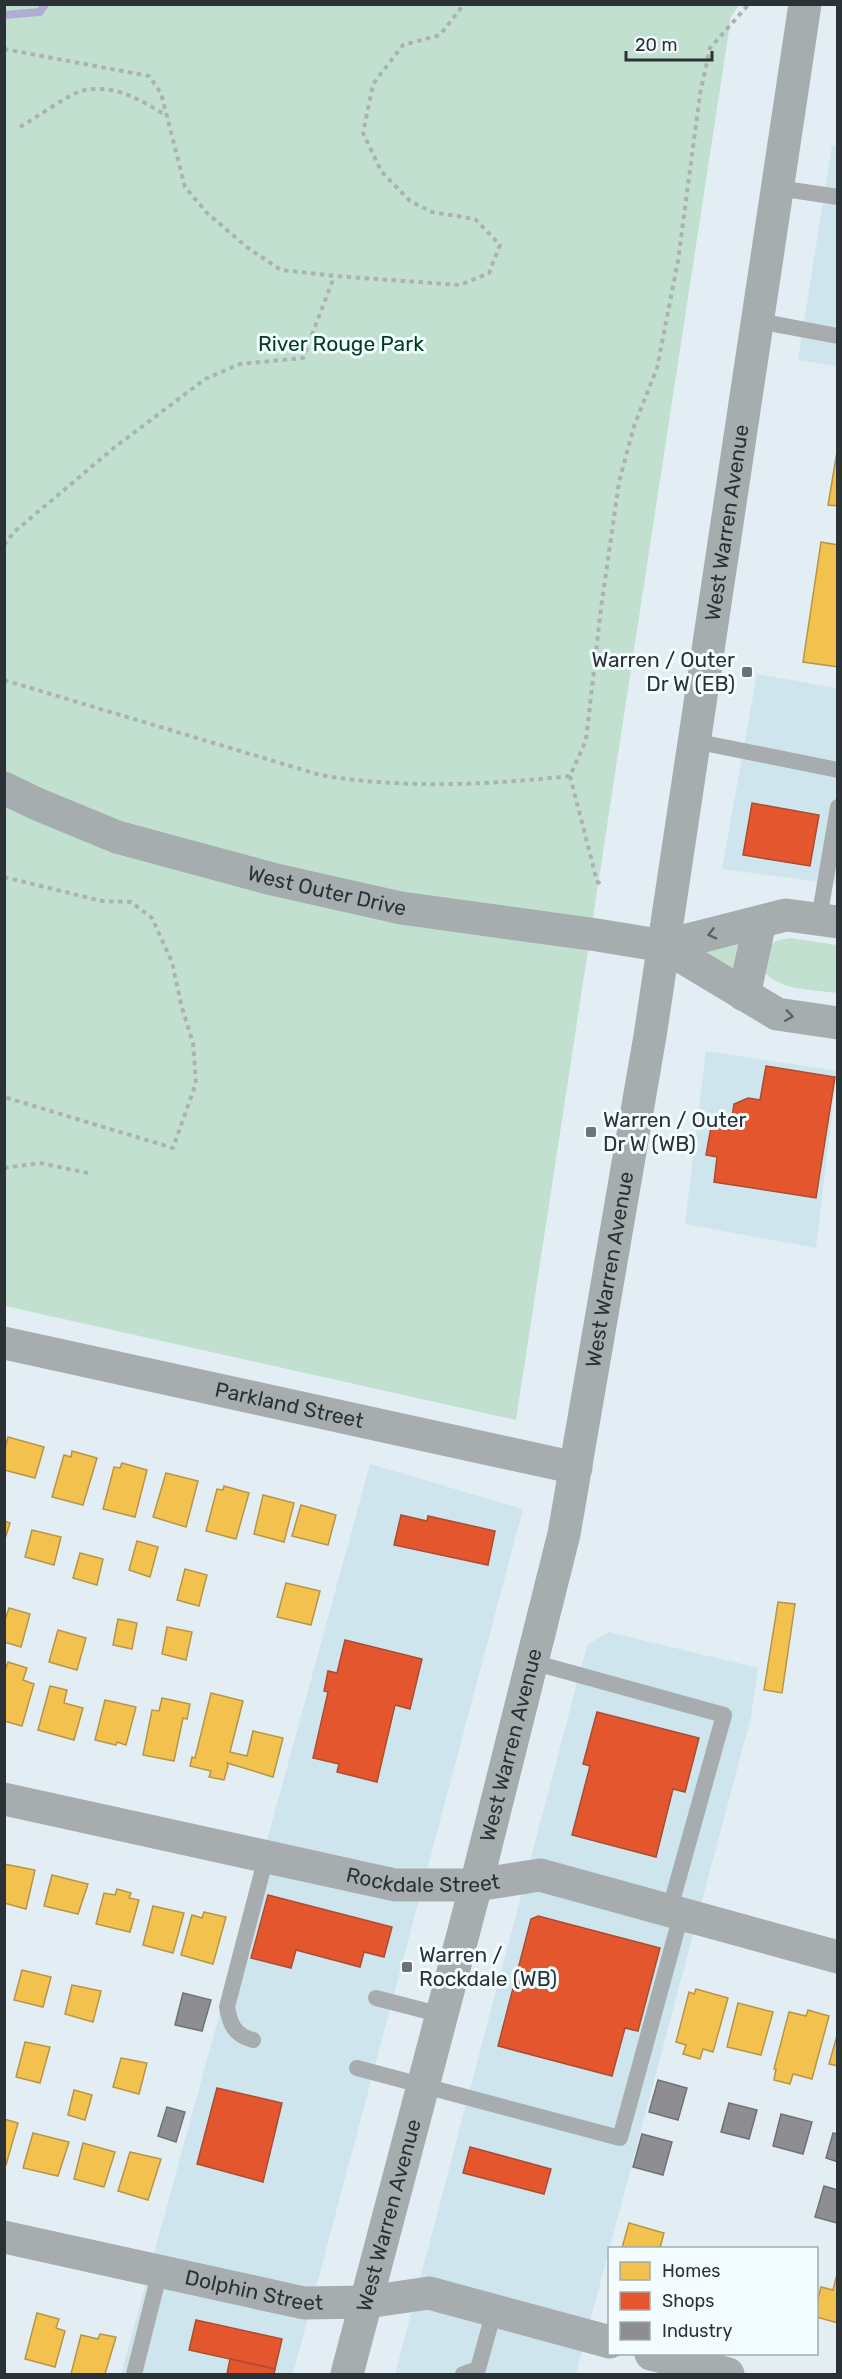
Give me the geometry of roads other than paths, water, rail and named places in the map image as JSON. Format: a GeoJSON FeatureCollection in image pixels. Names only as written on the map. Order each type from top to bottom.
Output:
{"type":"FeatureCollection","features":[{"type":"Feature","properties":{"kind":"main road","name":"West Warren Avenue"},"geometry":{"type":"LineString","coordinates":[[347,2374],[476,1885],[564,1534],[664,946],[805,4]]}},
{"type":"Feature","properties":{"kind":"main road","name":"West Outer Drive"},"geometry":{"type":"LineString","coordinates":[[4,788],[117,837],[272,879],[401,908],[664,946],[777,1014],[837,1023]]}},
{"type":"Feature","properties":{"kind":"main road","name":"West Outer Drive"},"geometry":{"type":"LineString","coordinates":[[664,946],[786,915],[828,921]]}},
{"type":"Feature","properties":{"kind":"main road"},"geometry":{"type":"LineString","coordinates":[[744,995],[760,922]]}},
{"type":"Feature","properties":{"kind":"street","name":"Parkland Street"},"geometry":{"type":"LineString","coordinates":[[4,1343],[576,1468]]}},
{"type":"Feature","properties":{"kind":"street","name":"Rockdale Street"},"geometry":{"type":"LineString","coordinates":[[4,1799],[395,1886],[476,1885],[540,1875],[837,1957]]}},
{"type":"Feature","properties":{"kind":"street","name":"Dolphin Street"},"geometry":{"type":"LineString","coordinates":[[4,2237],[304,2303],[367,2302],[429,2293],[608,2342]]}},
{"type":"Feature","properties":{"kind":"street"},"geometry":{"type":"LineString","coordinates":[[655,2355],[728,2374]]}},
{"type":"Feature","properties":{"kind":"lane"},"geometry":{"type":"LineString","coordinates":[[778,188],[837,197]]}},
{"type":"Feature","properties":{"kind":"lane"},"geometry":{"type":"LineString","coordinates":[[758,321],[837,336]]}},
{"type":"Feature","properties":{"kind":"lane"},"geometry":{"type":"LineString","coordinates":[[694,741],[837,770]]}},
{"type":"Feature","properties":{"kind":"lane"},"geometry":{"type":"LineString","coordinates":[[828,921],[837,807]]}},
{"type":"Feature","properties":{"kind":"lane"},"geometry":{"type":"LineString","coordinates":[[357,2068],[620,2138],[724,1715],[532,1662]]}},
{"type":"Feature","properties":{"kind":"lane"},"geometry":{"type":"LineString","coordinates":[[253,2040],[242,2037],[231,2026],[227,2007],[266,1857]]}},
{"type":"Feature","properties":{"kind":"lane"},"geometry":{"type":"LineString","coordinates":[[376,1998],[442,2014]]}},
{"type":"Feature","properties":{"kind":"lane"},"geometry":{"type":"LineString","coordinates":[[134,2374],[160,2271]]}},
{"type":"Feature","properties":{"kind":"lane"},"geometry":{"type":"LineString","coordinates":[[463,2374],[478,2369],[494,2311]]}},
{"type":"Feature","properties":{"kind":"waterway"},"geometry":{"type":"LineString","coordinates":[[4,15],[40,12],[45,4]]}},
{"type":"Feature","properties":{"kind":"place","name":"Warren / Outer Dr W (EB)"},"geometry":{"type":"Point","coordinates":[747,672]}},
{"type":"Feature","properties":{"kind":"place","name":"Warren / Outer Dr W (WB)"},"geometry":{"type":"Point","coordinates":[591,1132]}},
{"type":"Feature","properties":{"kind":"place","name":"Warren / Rockdale (WB)"},"geometry":{"type":"Point","coordinates":[407,1967]}},
{"type":"Feature","properties":{"kind":"park label","name":"River Rouge Park"},"geometry":{"type":"Point","coordinates":[341,344]}}]}
